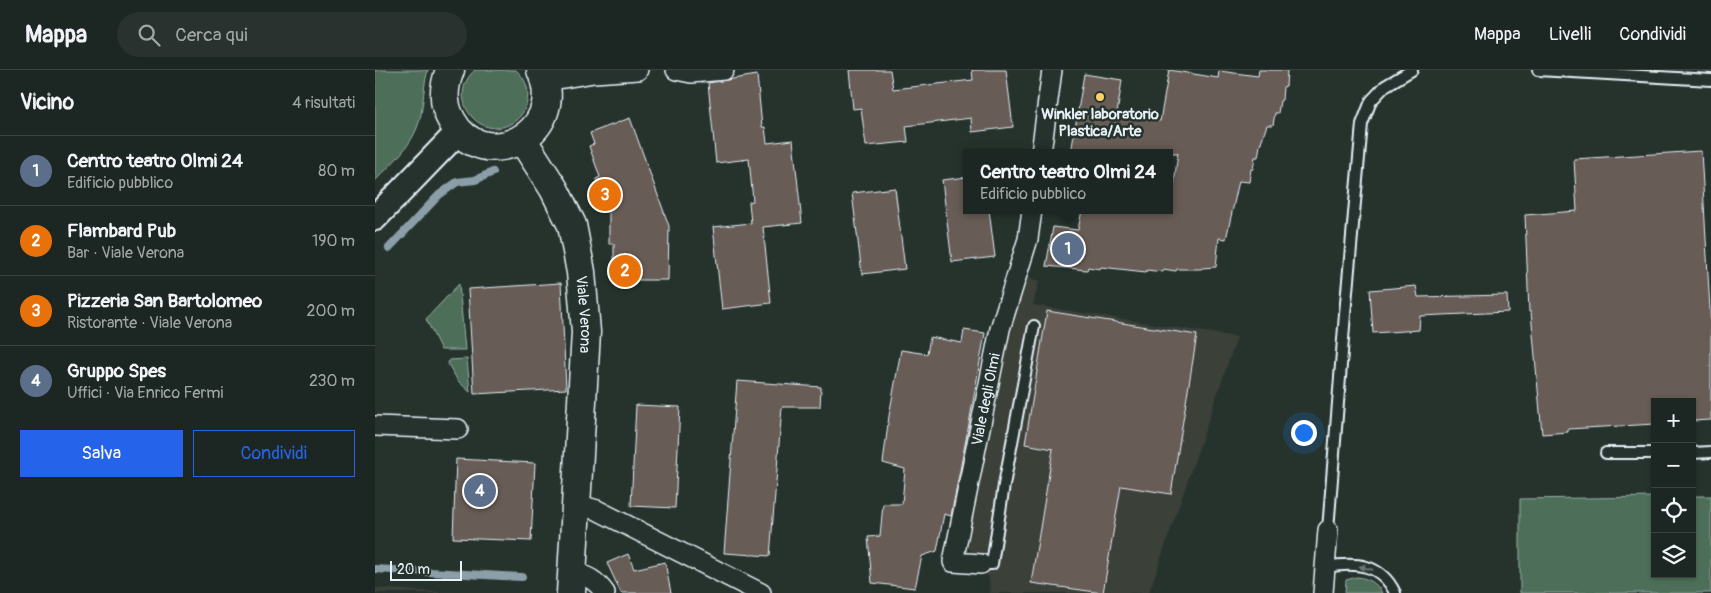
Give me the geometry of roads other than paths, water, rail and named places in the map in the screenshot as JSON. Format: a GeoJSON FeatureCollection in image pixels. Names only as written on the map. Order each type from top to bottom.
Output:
{"type":"FeatureCollection","features":[{"type":"Feature","properties":{"kind":"main road"},"geometry":{"type":"LineString","coordinates":[[450,70],[445,84],[444,99],[447,113],[454,126],[465,136],[487,146],[510,144],[522,139],[533,131],[541,120],[546,108],[548,95],[544,75]]}},
{"type":"Feature","properties":{"kind":"main road","name":"Viale Verona"},"geometry":{"type":"LineString","coordinates":[[522,139],[554,188],[572,224],[581,272],[585,332],[571,582]]}},
{"type":"Feature","properties":{"kind":"street"},"geometry":{"type":"LineString","coordinates":[[676,70],[691,73],[724,70]]}},
{"type":"Feature","properties":{"kind":"street"},"geometry":{"type":"LineString","coordinates":[[1042,149],[1052,70]]}},
{"type":"Feature","properties":{"kind":"street"},"geometry":{"type":"LineString","coordinates":[[544,75],[627,71]]}},
{"type":"Feature","properties":{"kind":"street"},"geometry":{"type":"LineString","coordinates":[[375,218],[459,131]]}},
{"type":"Feature","properties":{"kind":"street","name":"Viale degli Olmi"},"geometry":{"type":"LineString","coordinates":[[981,564],[953,562],[1000,328],[1028,239],[1031,214]]}},
{"type":"Feature","properties":{"kind":"street"},"geometry":{"type":"LineString","coordinates":[[375,426],[459,428]]}},
{"type":"Feature","properties":{"kind":"street"},"geometry":{"type":"LineString","coordinates":[[576,504],[597,510],[761,593]]}},
{"type":"Feature","properties":{"kind":"street"},"geometry":{"type":"LineString","coordinates":[[1323,593],[1328,530]]}},
{"type":"Feature","properties":{"kind":"street","name":"Viale Verona"},"geometry":{"type":"LineString","coordinates":[[571,582],[592,579],[598,583],[605,593]]}},
{"type":"Feature","properties":{"kind":"lane"},"geometry":{"type":"LineString","coordinates":[[1328,530],[1361,124],[1371,101],[1385,86],[1412,70]]}},
{"type":"Feature","properties":{"kind":"lane"},"geometry":{"type":"LineString","coordinates":[[1538,70],[1711,80]]}},
{"type":"Feature","properties":{"kind":"lane"},"geometry":{"type":"LineString","coordinates":[[981,564],[992,564],[1004,485],[1034,326]]}},
{"type":"Feature","properties":{"kind":"lane"},"geometry":{"type":"LineString","coordinates":[[1696,453],[1711,452]]}},
{"type":"Feature","properties":{"kind":"lane"},"geometry":{"type":"LineString","coordinates":[[1606,453],[1651,453]]}},
{"type":"Feature","properties":{"kind":"lane"},"geometry":{"type":"LineString","coordinates":[[1326,567],[1342,564],[1370,567],[1382,573],[1390,582],[1395,593]]}},
{"type":"Feature","properties":{"kind":"waterway"},"geometry":{"type":"LineString","coordinates":[[389,248],[439,195],[457,182],[475,180],[493,172]]}},
{"type":"Feature","properties":{"kind":"waterway"},"geometry":{"type":"LineString","coordinates":[[375,569],[522,577]]}},
{"type":"Feature","properties":{"kind":"place","name":"Winkler laboratorio Plastica/Arte"},"geometry":{"type":"Point","coordinates":[1100,97]}},
{"type":"Feature","properties":{"kind":"place","name":"Pizzeria San Bartolomeo"},"geometry":{"type":"Point","coordinates":[605,195]}},
{"type":"Feature","properties":{"kind":"place","name":"Centro teatro Olmi 24"},"geometry":{"type":"Point","coordinates":[1068,249]}},
{"type":"Feature","properties":{"kind":"place","name":"Flambard Pub"},"geometry":{"type":"Point","coordinates":[625,271]}},
{"type":"Feature","properties":{"kind":"place","name":"Gruppo Spes"},"geometry":{"type":"Point","coordinates":[480,491]}}]}
